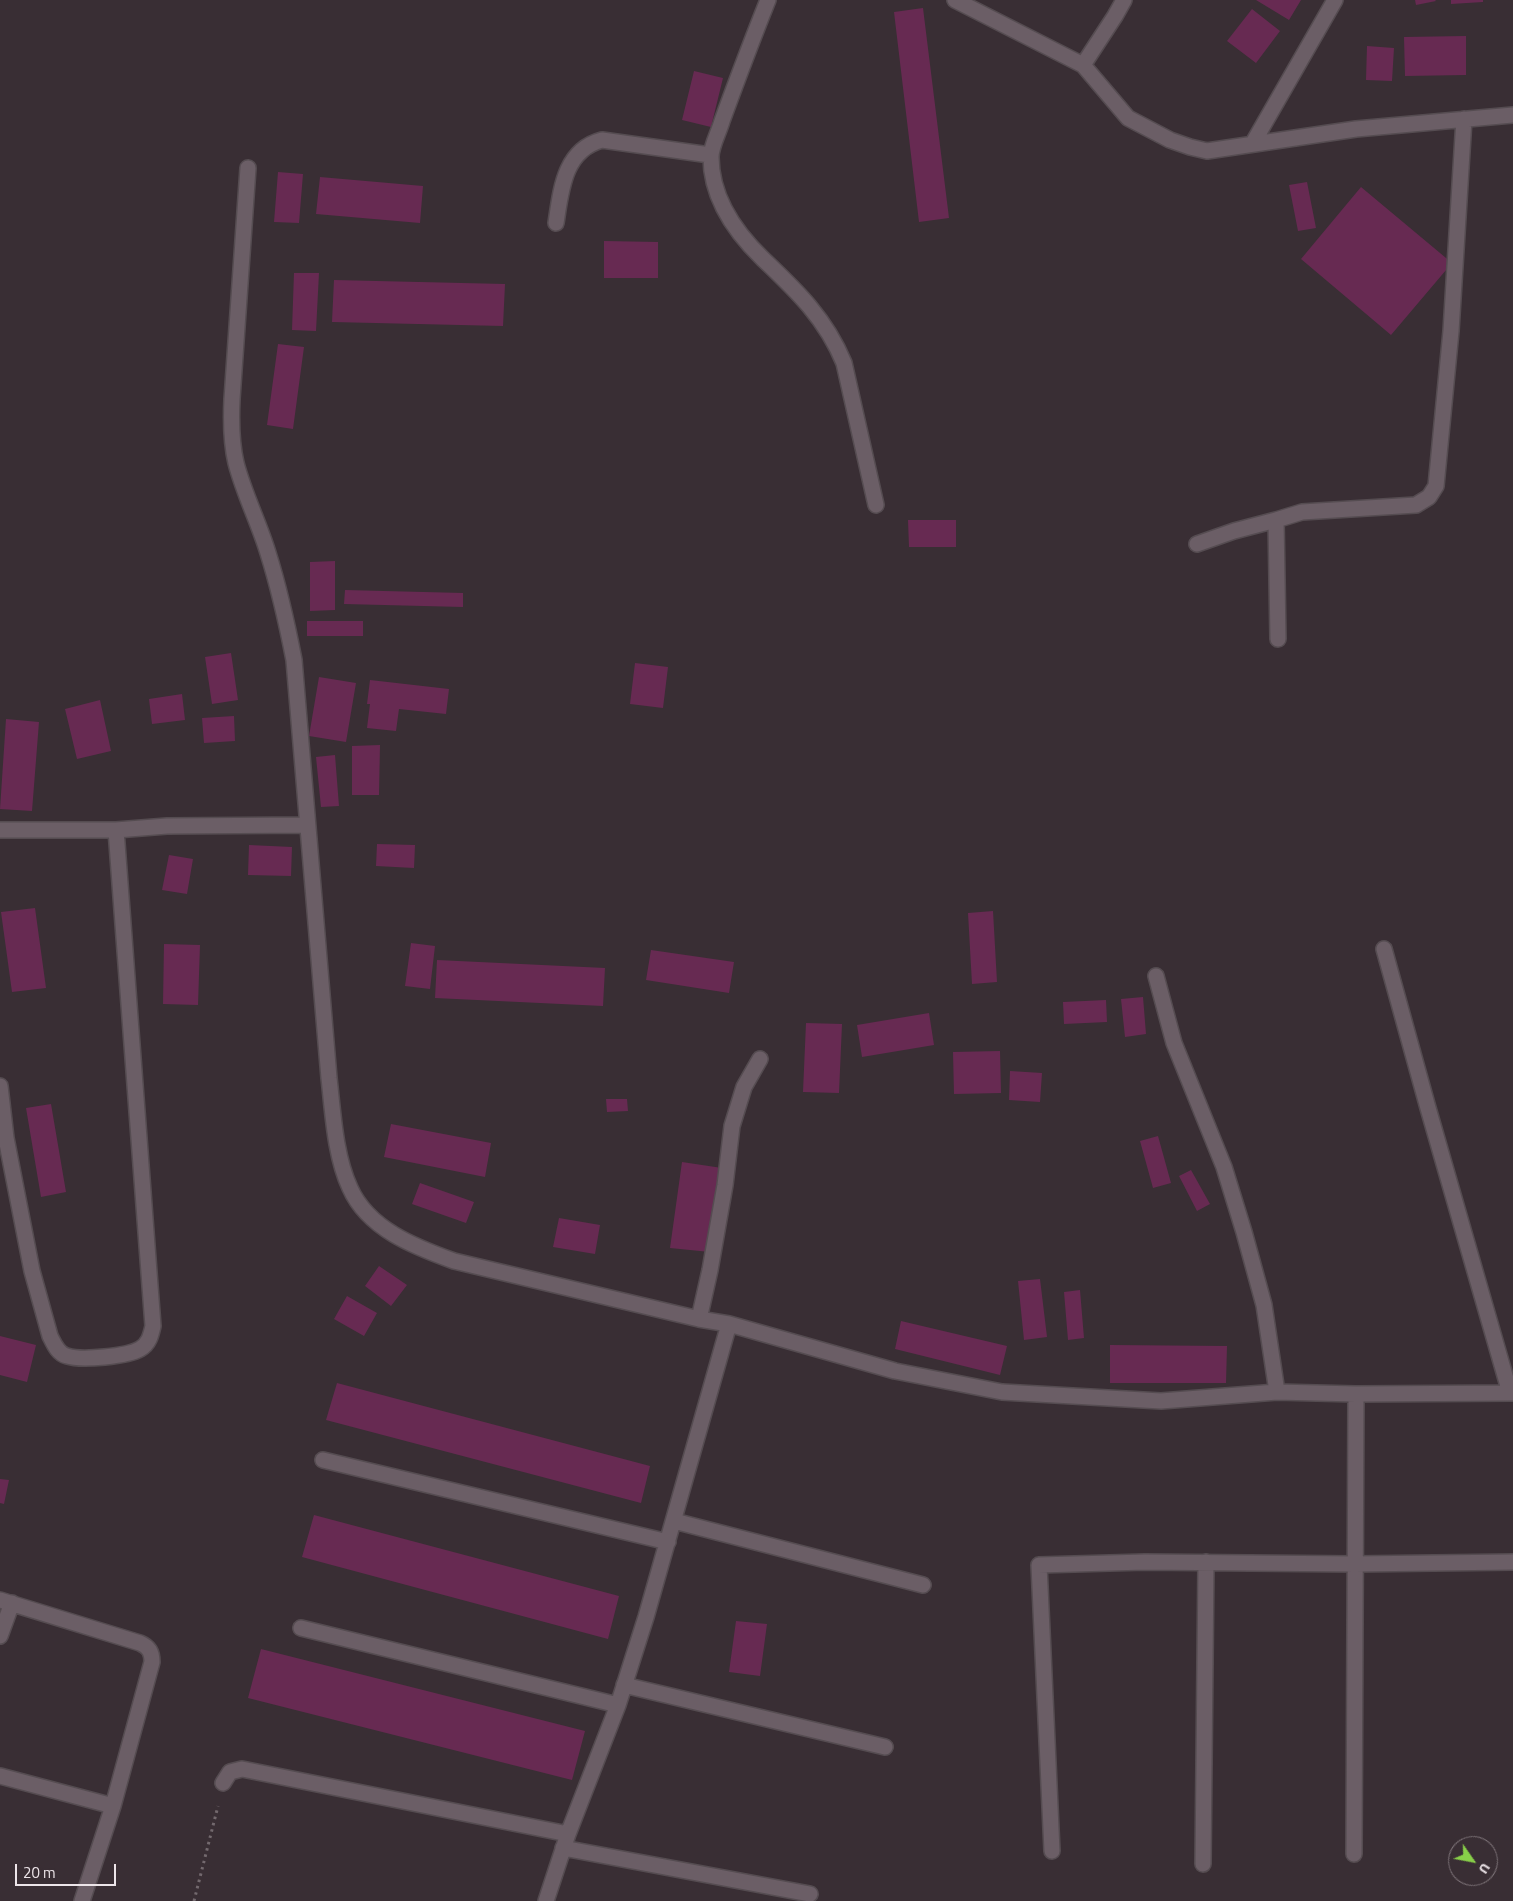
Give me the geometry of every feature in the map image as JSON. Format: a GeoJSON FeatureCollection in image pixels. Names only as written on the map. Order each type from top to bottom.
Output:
{"type":"FeatureCollection","features":[{"type":"Feature","properties":{"kind":"street"},"geometry":{"type":"LineString","coordinates":[[768,0],[748,48],[710,155],[715,187],[725,212],[740,235],[815,311],[837,346],[844,363],[876,505]]}},
{"type":"Feature","properties":{"kind":"street"},"geometry":{"type":"LineString","coordinates":[[955,0],[1083,65],[1128,118],[1170,140],[1206,151],[1356,129],[1513,115]]}},
{"type":"Feature","properties":{"kind":"street"},"geometry":{"type":"LineString","coordinates":[[1083,65],[1124,0]]}},
{"type":"Feature","properties":{"kind":"street"},"geometry":{"type":"LineString","coordinates":[[1253,143],[1335,0]]}},
{"type":"Feature","properties":{"kind":"street"},"geometry":{"type":"LineString","coordinates":[[1197,544],[1296,513],[1416,505],[1433,492],[1437,478],[1451,331],[1464,118]]}},
{"type":"Feature","properties":{"kind":"street"},"geometry":{"type":"LineString","coordinates":[[556,223],[563,179],[578,155],[594,142],[602,140],[710,155]]}},
{"type":"Feature","properties":{"kind":"street"},"geometry":{"type":"LineString","coordinates":[[248,168],[231,434],[236,462],[247,498],[267,550],[281,598],[294,660],[329,1078],[337,1145],[350,1188],[361,1206],[380,1224],[399,1238],[421,1249],[454,1261],[699,1319],[729,1324],[895,1371],[1002,1392],[1161,1401],[1276,1392],[1356,1394],[1512,1393],[1428,1108],[1384,948]]}},
{"type":"Feature","properties":{"kind":"street"},"geometry":{"type":"LineString","coordinates":[[1276,520],[1278,639]]}},
{"type":"Feature","properties":{"kind":"street"},"geometry":{"type":"LineString","coordinates":[[0,830],[116,830],[167,826],[307,825]]}},
{"type":"Feature","properties":{"kind":"street"},"geometry":{"type":"LineString","coordinates":[[0,1086],[6,1138],[32,1271],[55,1347],[67,1356],[94,1358],[139,1350],[149,1340],[153,1326],[116,830]]}},
{"type":"Feature","properties":{"kind":"street"},"geometry":{"type":"LineString","coordinates":[[1156,976],[1174,1043],[1224,1167],[1244,1232],[1264,1305],[1276,1392]]}},
{"type":"Feature","properties":{"kind":"street"},"geometry":{"type":"LineString","coordinates":[[699,1319],[710,1270],[723,1194],[732,1126],[744,1087],[760,1059]]}},
{"type":"Feature","properties":{"kind":"street"},"geometry":{"type":"LineString","coordinates":[[546,1901],[565,1841],[618,1705],[668,1542],[729,1324]]}},
{"type":"Feature","properties":{"kind":"street"},"geometry":{"type":"LineString","coordinates":[[1354,1854],[1356,1394]]}},
{"type":"Feature","properties":{"kind":"street"},"geometry":{"type":"LineString","coordinates":[[323,1460],[668,1542]]}},
{"type":"Feature","properties":{"kind":"street"},"geometry":{"type":"LineString","coordinates":[[674,1521],[924,1585]]}},
{"type":"Feature","properties":{"kind":"street"},"geometry":{"type":"LineString","coordinates":[[1052,1851],[1039,1565],[1145,1562],[1355,1564],[1513,1562]]}},
{"type":"Feature","properties":{"kind":"street"},"geometry":{"type":"LineString","coordinates":[[1203,1864],[1206,1562]]}},
{"type":"Feature","properties":{"kind":"street"},"geometry":{"type":"LineString","coordinates":[[0,1636],[6,1602],[140,1643],[151,1651],[152,1662],[113,1806],[82,1901]]}},
{"type":"Feature","properties":{"kind":"street"},"geometry":{"type":"LineString","coordinates":[[301,1628],[618,1705]]}},
{"type":"Feature","properties":{"kind":"street"},"geometry":{"type":"LineString","coordinates":[[624,1685],[884,1747]]}},
{"type":"Feature","properties":{"kind":"street"},"geometry":{"type":"LineString","coordinates":[[224,1783],[230,1772],[242,1770],[810,1894]]}},
{"type":"Feature","properties":{"kind":"street"},"geometry":{"type":"LineString","coordinates":[[0,1776],[113,1806]]}},
{"type":"Feature","properties":{"kind":"path"},"geometry":{"type":"LineString","coordinates":[[194,1901],[224,1783]]}},
{"type":"Feature","properties":{"kind":"building"},"geometry":{"type":"Polygon","coordinates":[[[1256,0],[1301,0],[1289,20],[1256,0]]]}},
{"type":"Feature","properties":{"kind":"building"},"geometry":{"type":"Polygon","coordinates":[[[1415,0],[1435,0],[1436,1],[1416,5],[1415,0]]]}},
{"type":"Feature","properties":{"kind":"building"},"geometry":{"type":"Polygon","coordinates":[[[1451,0],[1483,0],[1483,2],[1451,4],[1451,0]]]}},
{"type":"Feature","properties":{"kind":"building"},"geometry":{"type":"Polygon","coordinates":[[[923,8],[949,218],[919,222],[894,12],[923,8]]]}},
{"type":"Feature","properties":{"kind":"building"},"geometry":{"type":"Polygon","coordinates":[[[1252,9],[1280,31],[1256,63],[1227,41],[1252,9]]]}},
{"type":"Feature","properties":{"kind":"building"},"geometry":{"type":"Polygon","coordinates":[[[1466,36],[1466,75],[1405,76],[1404,37],[1466,36]]]}},
{"type":"Feature","properties":{"kind":"building"},"geometry":{"type":"Polygon","coordinates":[[[1367,46],[1394,48],[1392,81],[1366,80],[1367,46]]]}},
{"type":"Feature","properties":{"kind":"building"},"geometry":{"type":"Polygon","coordinates":[[[694,71],[723,78],[711,127],[682,120],[694,71]]]}},
{"type":"Feature","properties":{"kind":"building"},"geometry":{"type":"Polygon","coordinates":[[[278,172],[303,174],[299,223],[274,222],[278,172]]]}},
{"type":"Feature","properties":{"kind":"building"},"geometry":{"type":"Polygon","coordinates":[[[320,177],[423,186],[420,223],[316,214],[320,177]]]}},
{"type":"Feature","properties":{"kind":"building"},"geometry":{"type":"Polygon","coordinates":[[[1307,182],[1316,228],[1298,231],[1289,185],[1307,182]]]}},
{"type":"Feature","properties":{"kind":"building"},"geometry":{"type":"Polygon","coordinates":[[[1361,187],[1452,263],[1391,335],[1301,259],[1361,187]]]}},
{"type":"Feature","properties":{"kind":"building"},"geometry":{"type":"Polygon","coordinates":[[[604,241],[658,242],[658,278],[604,278],[604,241]]]}},
{"type":"Feature","properties":{"kind":"building"},"geometry":{"type":"Polygon","coordinates":[[[294,273],[319,273],[316,331],[292,330],[294,273]]]}},
{"type":"Feature","properties":{"kind":"building"},"geometry":{"type":"Polygon","coordinates":[[[334,280],[505,284],[503,326],[332,322],[334,280]]]}},
{"type":"Feature","properties":{"kind":"building"},"geometry":{"type":"Polygon","coordinates":[[[278,344],[304,347],[293,429],[267,425],[278,344]]]}},
{"type":"Feature","properties":{"kind":"building"},"geometry":{"type":"Polygon","coordinates":[[[908,520],[956,520],[956,547],[909,547],[908,520]]]}},
{"type":"Feature","properties":{"kind":"building"},"geometry":{"type":"Polygon","coordinates":[[[335,561],[335,610],[310,611],[310,562],[335,561]]]}},
{"type":"Feature","properties":{"kind":"building"},"geometry":{"type":"Polygon","coordinates":[[[345,590],[463,593],[463,607],[344,604],[345,590]]]}},
{"type":"Feature","properties":{"kind":"building"},"geometry":{"type":"Polygon","coordinates":[[[307,621],[363,621],[363,636],[307,636],[307,621]]]}},
{"type":"Feature","properties":{"kind":"building"},"geometry":{"type":"Polygon","coordinates":[[[231,653],[238,700],[212,704],[205,657],[231,653]]]}},
{"type":"Feature","properties":{"kind":"building"},"geometry":{"type":"Polygon","coordinates":[[[635,663],[668,667],[663,708],[630,704],[635,663]]]}},
{"type":"Feature","properties":{"kind":"building"},"geometry":{"type":"Polygon","coordinates":[[[319,677],[356,683],[346,742],[309,736],[319,677]]]}},
{"type":"Feature","properties":{"kind":"building"},"geometry":{"type":"Polygon","coordinates":[[[370,680],[449,689],[446,714],[399,709],[396,731],[367,728],[370,680]]]}},
{"type":"Feature","properties":{"kind":"building"},"geometry":{"type":"Polygon","coordinates":[[[182,694],[185,720],[152,724],[149,699],[182,694]]]}},
{"type":"Feature","properties":{"kind":"building"},"geometry":{"type":"Polygon","coordinates":[[[100,700],[111,751],[77,759],[65,709],[100,700]]]}},
{"type":"Feature","properties":{"kind":"building"},"geometry":{"type":"Polygon","coordinates":[[[234,716],[235,741],[204,743],[202,718],[234,716]]]}},
{"type":"Feature","properties":{"kind":"building"},"geometry":{"type":"Polygon","coordinates":[[[6,719],[39,722],[32,811],[0,809],[6,719]]]}},
{"type":"Feature","properties":{"kind":"building"},"geometry":{"type":"Polygon","coordinates":[[[380,745],[379,795],[352,795],[352,746],[380,745]]]}},
{"type":"Feature","properties":{"kind":"building"},"geometry":{"type":"Polygon","coordinates":[[[335,755],[339,806],[321,807],[316,757],[335,755]]]}},
{"type":"Feature","properties":{"kind":"building"},"geometry":{"type":"Polygon","coordinates":[[[377,844],[415,845],[414,868],[376,866],[377,844]]]}},
{"type":"Feature","properties":{"kind":"building"},"geometry":{"type":"Polygon","coordinates":[[[249,845],[292,847],[291,876],[248,875],[249,845]]]}},
{"type":"Feature","properties":{"kind":"building"},"geometry":{"type":"Polygon","coordinates":[[[169,855],[193,859],[187,894],[162,890],[169,855]]]}},
{"type":"Feature","properties":{"kind":"building"},"geometry":{"type":"Polygon","coordinates":[[[35,908],[46,988],[12,992],[1,912],[35,908]]]}},
{"type":"Feature","properties":{"kind":"building"},"geometry":{"type":"Polygon","coordinates":[[[993,911],[997,982],[972,984],[968,913],[993,911]]]}},
{"type":"Feature","properties":{"kind":"building"},"geometry":{"type":"Polygon","coordinates":[[[411,943],[435,946],[430,989],[405,986],[411,943]]]}},
{"type":"Feature","properties":{"kind":"building"},"geometry":{"type":"Polygon","coordinates":[[[164,944],[200,945],[198,1005],[163,1004],[164,944]]]}},
{"type":"Feature","properties":{"kind":"building"},"geometry":{"type":"Polygon","coordinates":[[[651,950],[734,962],[729,993],[646,980],[651,950]]]}},
{"type":"Feature","properties":{"kind":"building"},"geometry":{"type":"Polygon","coordinates":[[[437,960],[605,968],[603,1006],[435,998],[437,960]]]}},
{"type":"Feature","properties":{"kind":"building"},"geometry":{"type":"Polygon","coordinates":[[[1143,997],[1146,1034],[1125,1037],[1121,999],[1143,997]]]}},
{"type":"Feature","properties":{"kind":"building"},"geometry":{"type":"Polygon","coordinates":[[[1106,1000],[1107,1022],[1064,1024],[1063,1002],[1106,1000]]]}},
{"type":"Feature","properties":{"kind":"building"},"geometry":{"type":"Polygon","coordinates":[[[929,1013],[934,1045],[862,1057],[857,1025],[929,1013]]]}},
{"type":"Feature","properties":{"kind":"building"},"geometry":{"type":"Polygon","coordinates":[[[806,1023],[842,1024],[839,1093],[803,1092],[806,1023]]]}},
{"type":"Feature","properties":{"kind":"building"},"geometry":{"type":"Polygon","coordinates":[[[1000,1051],[1001,1093],[954,1094],[953,1052],[1000,1051]]]}},
{"type":"Feature","properties":{"kind":"building"},"geometry":{"type":"Polygon","coordinates":[[[1010,1071],[1042,1073],[1040,1102],[1009,1100],[1010,1071]]]}},
{"type":"Feature","properties":{"kind":"building"},"geometry":{"type":"Polygon","coordinates":[[[606,1099],[627,1099],[628,1111],[607,1112],[606,1099]]]}},
{"type":"Feature","properties":{"kind":"building"},"geometry":{"type":"Polygon","coordinates":[[[51,1104],[66,1192],[41,1197],[26,1108],[51,1104]]]}},
{"type":"Feature","properties":{"kind":"building"},"geometry":{"type":"Polygon","coordinates":[[[391,1124],[491,1143],[485,1177],[384,1157],[391,1124]]]}},
{"type":"Feature","properties":{"kind":"building"},"geometry":{"type":"Polygon","coordinates":[[[1158,1136],[1171,1183],[1153,1188],[1140,1141],[1158,1136]]]}},
{"type":"Feature","properties":{"kind":"building"},"geometry":{"type":"Polygon","coordinates":[[[682,1162],[722,1168],[710,1252],[670,1248],[682,1162]]]}},
{"type":"Feature","properties":{"kind":"building"},"geometry":{"type":"Polygon","coordinates":[[[1191,1170],[1210,1204],[1197,1211],[1179,1176],[1191,1170]]]}},
{"type":"Feature","properties":{"kind":"building"},"geometry":{"type":"Polygon","coordinates":[[[420,1183],[474,1202],[466,1223],[412,1204],[420,1183]]]}},
{"type":"Feature","properties":{"kind":"building"},"geometry":{"type":"Polygon","coordinates":[[[559,1218],[600,1225],[595,1254],[553,1247],[559,1218]]]}},
{"type":"Feature","properties":{"kind":"building"},"geometry":{"type":"Polygon","coordinates":[[[379,1266],[407,1285],[391,1306],[365,1286],[379,1266]]]}},
{"type":"Feature","properties":{"kind":"building"},"geometry":{"type":"Polygon","coordinates":[[[1040,1279],[1047,1337],[1024,1340],[1018,1281],[1040,1279]]]}},
{"type":"Feature","properties":{"kind":"building"},"geometry":{"type":"Polygon","coordinates":[[[1080,1290],[1084,1338],[1068,1340],[1064,1292],[1080,1290]]]}},
{"type":"Feature","properties":{"kind":"building"},"geometry":{"type":"Polygon","coordinates":[[[347,1296],[377,1313],[364,1336],[334,1319],[347,1296]]]}},
{"type":"Feature","properties":{"kind":"building"},"geometry":{"type":"Polygon","coordinates":[[[901,1321],[1007,1346],[1000,1375],[895,1349],[901,1321]]]}},
{"type":"Feature","properties":{"kind":"building"},"geometry":{"type":"Polygon","coordinates":[[[0,1336],[36,1345],[27,1382],[0,1375],[0,1336]]]}},
{"type":"Feature","properties":{"kind":"building"},"geometry":{"type":"Polygon","coordinates":[[[1110,1345],[1227,1346],[1226,1383],[1110,1383],[1110,1345]]]}},
{"type":"Feature","properties":{"kind":"building"},"geometry":{"type":"Polygon","coordinates":[[[337,1383],[650,1466],[641,1503],[326,1420],[337,1383]]]}},
{"type":"Feature","properties":{"kind":"building"},"geometry":{"type":"Polygon","coordinates":[[[0,1479],[9,1480],[4,1504],[0,1503],[0,1479]]]}},
{"type":"Feature","properties":{"kind":"building"},"geometry":{"type":"Polygon","coordinates":[[[314,1515],[619,1596],[608,1639],[302,1557],[314,1515]]]}},
{"type":"Feature","properties":{"kind":"building"},"geometry":{"type":"Polygon","coordinates":[[[736,1621],[767,1624],[760,1676],[729,1672],[736,1621]]]}},
{"type":"Feature","properties":{"kind":"building"},"geometry":{"type":"Polygon","coordinates":[[[261,1649],[585,1731],[572,1780],[248,1698],[261,1649]]]}}]}
